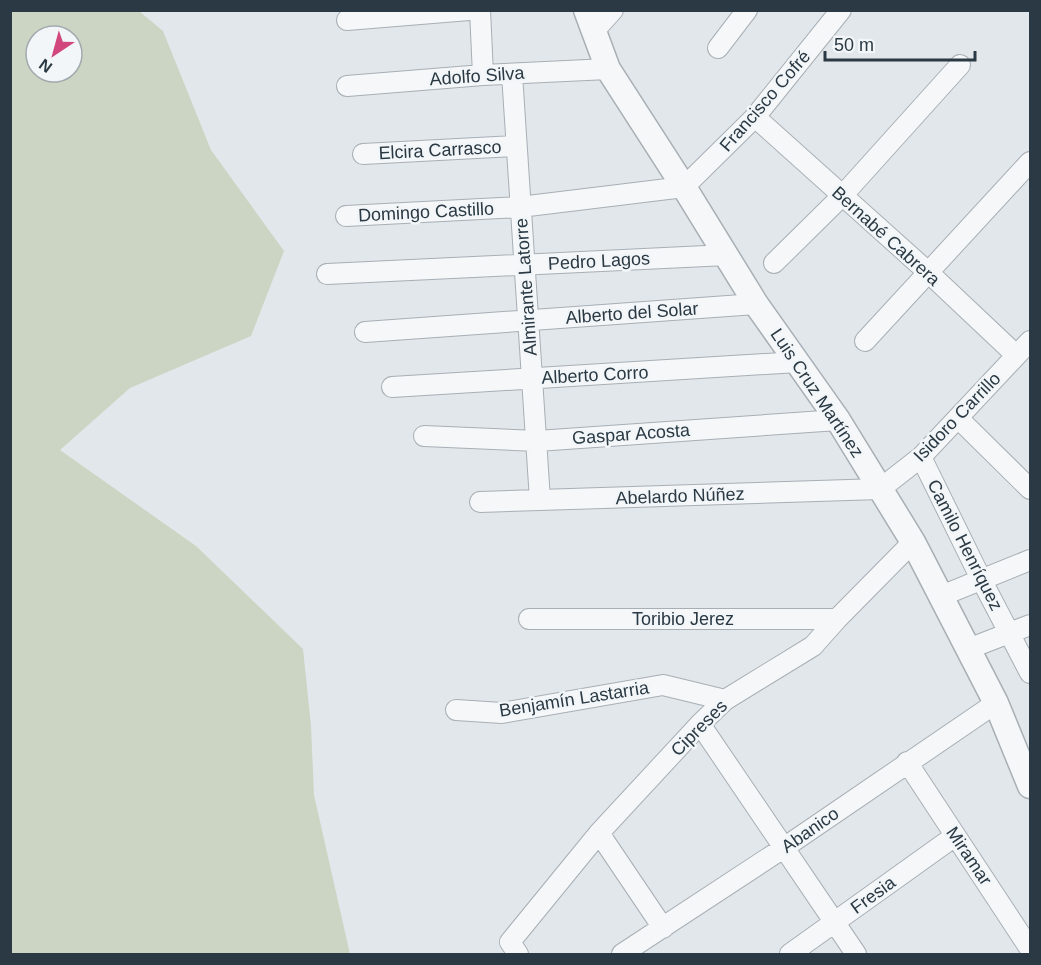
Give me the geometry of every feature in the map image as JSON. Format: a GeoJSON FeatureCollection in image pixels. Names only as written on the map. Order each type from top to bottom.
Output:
{"type":"FeatureCollection","features":[{"type":"Feature","properties":{"kind":"street"},"geometry":{"type":"LineString","coordinates":[[347,20],[469,10]]}},
{"type":"Feature","properties":{"kind":"street"},"geometry":{"type":"LineString","coordinates":[[480,10],[483,75]]}},
{"type":"Feature","properties":{"kind":"street"},"geometry":{"type":"LineString","coordinates":[[590,20],[613,10]]}},
{"type":"Feature","properties":{"kind":"street","name":"Francisco Cofré"},"geometry":{"type":"LineString","coordinates":[[684,187],[754,117],[841,10]]}},
{"type":"Feature","properties":{"kind":"street"},"geometry":{"type":"LineString","coordinates":[[718,48],[741,13]]}},
{"type":"Feature","properties":{"kind":"street","name":"Luis Cruz Martínez"},"geometry":{"type":"LineString","coordinates":[[590,20],[608,69],[756,304],[838,420],[913,542],[996,703],[1030,786]]}},
{"type":"Feature","properties":{"kind":"street"},"geometry":{"type":"LineString","coordinates":[[774,263],[842,196],[960,65]]}},
{"type":"Feature","properties":{"kind":"street","name":"Adolfo Silva"},"geometry":{"type":"LineString","coordinates":[[347,86],[483,75],[608,69]]}},
{"type":"Feature","properties":{"kind":"street","name":"Almirante Latorre"},"geometry":{"type":"LineString","coordinates":[[512,74],[540,500]]}},
{"type":"Feature","properties":{"kind":"street","name":"Bernabé Cabrera"},"geometry":{"type":"LineString","coordinates":[[754,117],[929,273],[1016,355]]}},
{"type":"Feature","properties":{"kind":"street","name":"Elcira Carrasco"},"geometry":{"type":"LineString","coordinates":[[363,154],[516,146]]}},
{"type":"Feature","properties":{"kind":"street"},"geometry":{"type":"LineString","coordinates":[[865,341],[1030,162]]}},
{"type":"Feature","properties":{"kind":"street","name":"Domingo Castillo"},"geometry":{"type":"LineString","coordinates":[[346,216],[520,207],[684,187]]}},
{"type":"Feature","properties":{"kind":"street","name":"Pedro Lagos"},"geometry":{"type":"LineString","coordinates":[[327,274],[727,255]]}},
{"type":"Feature","properties":{"kind":"street","name":"Alberto del Solar"},"geometry":{"type":"LineString","coordinates":[[365,332],[756,304]]}},
{"type":"Feature","properties":{"kind":"street","name":"Isidoro Carrillo"},"geometry":{"type":"LineString","coordinates":[[880,489],[921,457],[1030,341]]}},
{"type":"Feature","properties":{"kind":"street","name":"Alberto Corro"},"geometry":{"type":"LineString","coordinates":[[392,387],[798,362]]}},
{"type":"Feature","properties":{"kind":"street"},"geometry":{"type":"LineString","coordinates":[[959,419],[1030,489]]}},
{"type":"Feature","properties":{"kind":"street","name":"Gaspar Acosta"},"geometry":{"type":"LineString","coordinates":[[424,436],[537,441],[838,420]]}},
{"type":"Feature","properties":{"kind":"street","name":"Camilo Henríquez"},"geometry":{"type":"LineString","coordinates":[[921,457],[1030,673]]}},
{"type":"Feature","properties":{"kind":"street","name":"Abelardo Núñez"},"geometry":{"type":"LineString","coordinates":[[480,501],[880,489]]}},
{"type":"Feature","properties":{"kind":"street","name":"Cipreses"},"geometry":{"type":"LineString","coordinates":[[514,948],[599,833],[700,724],[725,700],[813,646],[913,542]]}},
{"type":"Feature","properties":{"kind":"street"},"geometry":{"type":"LineString","coordinates":[[941,596],[1030,560]]}},
{"type":"Feature","properties":{"kind":"street","name":"Toribio Jerez"},"geometry":{"type":"LineString","coordinates":[[529,619],[837,619]]}},
{"type":"Feature","properties":{"kind":"street"},"geometry":{"type":"LineString","coordinates":[[968,649],[1030,625]]}},
{"type":"Feature","properties":{"kind":"street","name":"Benjamín Lastarria"},"geometry":{"type":"LineString","coordinates":[[456,710],[502,713],[663,685],[725,700]]}},
{"type":"Feature","properties":{"kind":"street","name":"Abanico"},"geometry":{"type":"LineString","coordinates":[[622,954],[785,848],[996,703]]}},
{"type":"Feature","properties":{"kind":"street"},"geometry":{"type":"LineString","coordinates":[[700,724],[856,954]]}},
{"type":"Feature","properties":{"kind":"street","name":"Miramar"},"geometry":{"type":"LineString","coordinates":[[908,762],[1030,949]]}},
{"type":"Feature","properties":{"kind":"street"},"geometry":{"type":"LineString","coordinates":[[599,833],[663,928]]}},
{"type":"Feature","properties":{"kind":"street","name":"Fresia"},"geometry":{"type":"LineString","coordinates":[[790,954],[955,836]]}},
{"type":"Feature","properties":{"kind":"green space"},"geometry":{"type":"Polygon","coordinates":[[[10,11],[139,11],[163,31],[211,150],[284,251],[251,336],[130,388],[60,450],[196,546],[303,649],[311,726],[314,795],[350,954],[11,954],[10,11]]]}}]}
